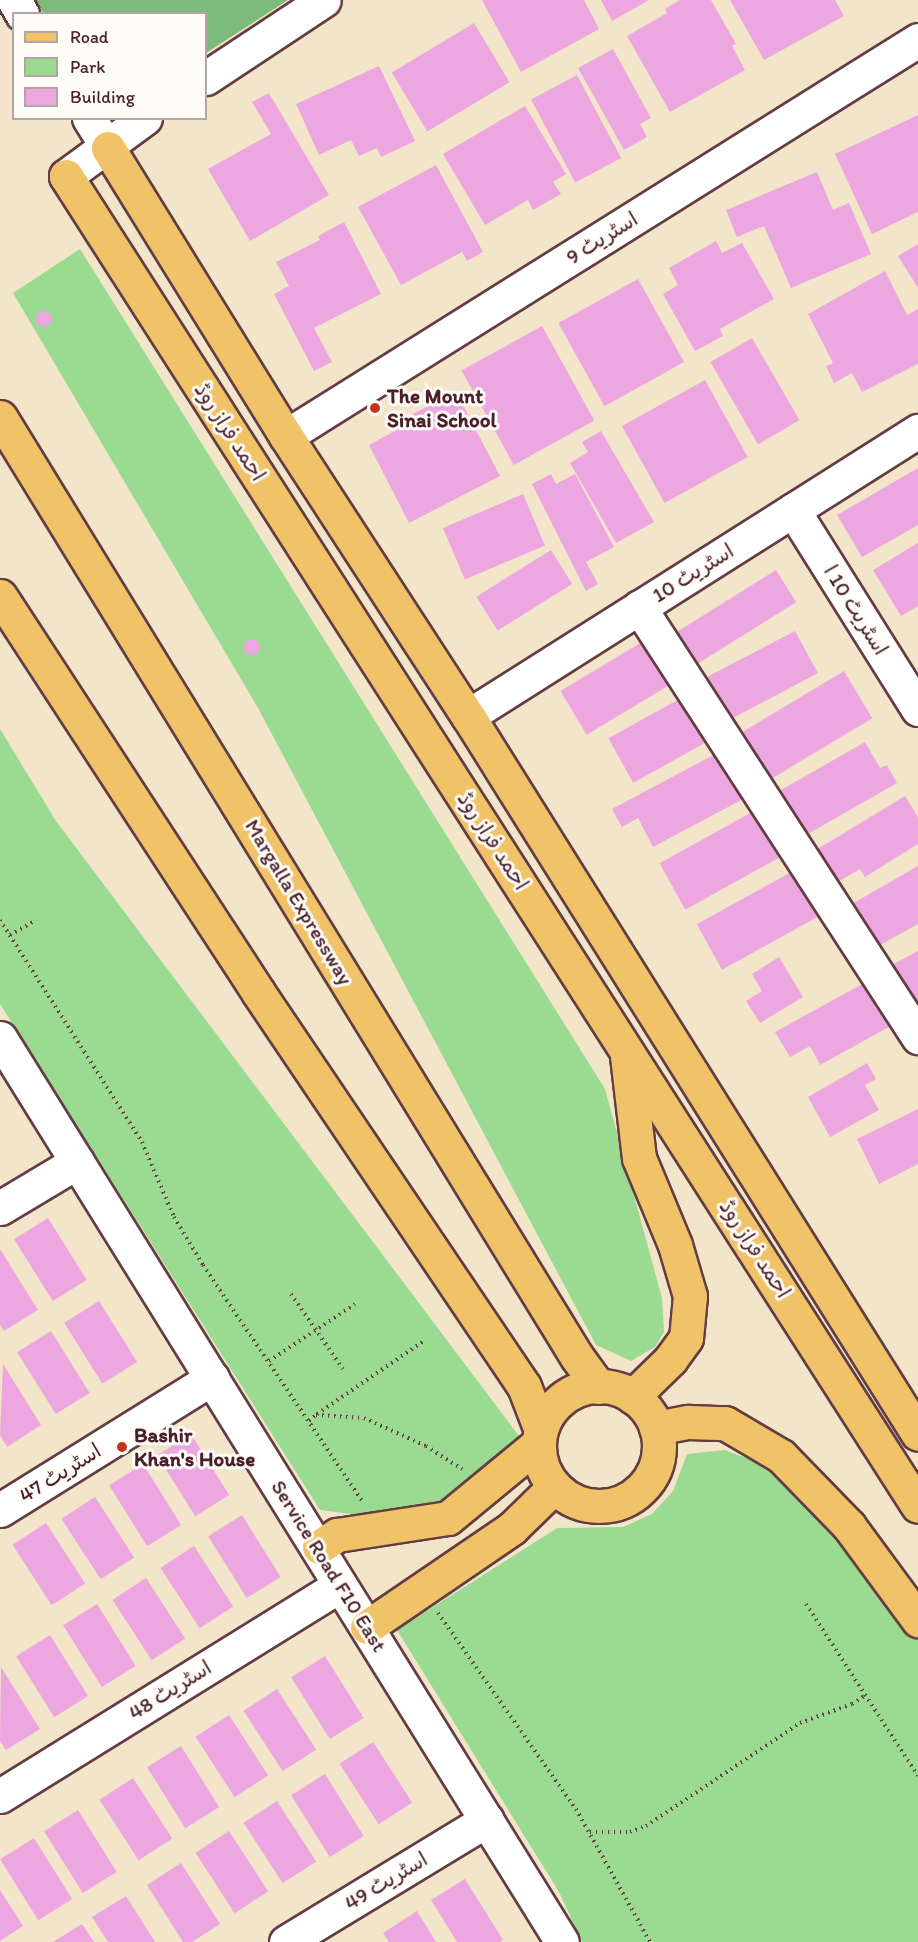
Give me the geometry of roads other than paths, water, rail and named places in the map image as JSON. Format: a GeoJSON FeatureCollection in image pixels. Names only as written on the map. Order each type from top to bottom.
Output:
{"type":"FeatureCollection","features":[{"type":"Feature","properties":{"kind":"main road","name":"احمد فراز روڈ"},"geometry":{"type":"LineString","coordinates":[[108,148],[286,436],[468,716],[918,1434]]}},
{"type":"Feature","properties":{"kind":"main road","name":"احمد فراز روڈ"},"geometry":{"type":"LineString","coordinates":[[66,176],[918,1506]]}},
{"type":"Feature","properties":{"kind":"main road","name":"Margalla Expressway"},"geometry":{"type":"LineString","coordinates":[[0,417],[577,1357],[599,1387]]}},
{"type":"Feature","properties":{"kind":"main road"},"geometry":{"type":"LineString","coordinates":[[0,596],[258,992],[524,1386],[540,1435],[538,1460],[553,1488],[580,1505],[612,1507],[641,1492],[658,1465],[656,1428],[645,1405],[618,1388],[586,1386],[557,1401],[540,1435],[448,1518],[383,1531],[337,1535],[319,1547]]}},
{"type":"Feature","properties":{"kind":"main road"},"geometry":{"type":"LineString","coordinates":[[627,1049],[639,1158],[675,1245],[690,1296],[686,1338],[671,1359],[632,1397]]}},
{"type":"Feature","properties":{"kind":"main road"},"geometry":{"type":"LineString","coordinates":[[820,1350],[821,1333],[827,1325],[852,1328]]}},
{"type":"Feature","properties":{"kind":"main road"},"geometry":{"type":"LineString","coordinates":[[656,1428],[688,1422],[724,1424],[781,1456],[849,1526],[918,1620]]}},
{"type":"Feature","properties":{"kind":"main road"},"geometry":{"type":"LineString","coordinates":[[367,1627],[512,1528],[553,1488]]}},
{"type":"Feature","properties":{"kind":"street"},"geometry":{"type":"LineString","coordinates":[[207,77],[324,0]]}},
{"type":"Feature","properties":{"kind":"street","name":"اسٹریٹ 9"},"geometry":{"type":"LineString","coordinates":[[286,436],[918,40]]}},
{"type":"Feature","properties":{"kind":"street"},"geometry":{"type":"LineString","coordinates":[[90,120],[108,148]]}},
{"type":"Feature","properties":{"kind":"street"},"geometry":{"type":"LineString","coordinates":[[66,176],[108,148],[143,120]]}},
{"type":"Feature","properties":{"kind":"street","name":"اسٹریٹ 10"},"geometry":{"type":"LineString","coordinates":[[468,716],[918,431]]}},
{"type":"Feature","properties":{"kind":"street","name":"اسٹریٹ 10 ا"},"geometry":{"type":"LineString","coordinates":[[793,510],[918,709]]}},
{"type":"Feature","properties":{"kind":"street"},"geometry":{"type":"LineString","coordinates":[[639,608],[918,1037]]}},
{"type":"Feature","properties":{"kind":"street","name":"Service Road F10 East"},"geometry":{"type":"LineString","coordinates":[[0,1038],[319,1547],[340,1585],[562,1942]]}},
{"type":"Feature","properties":{"kind":"street"},"geometry":{"type":"LineString","coordinates":[[0,1208],[77,1162]]}},
{"type":"Feature","properties":{"kind":"street","name":"اسٹریٹ 47"},"geometry":{"type":"LineString","coordinates":[[0,1510],[212,1378]]}},
{"type":"Feature","properties":{"kind":"street","name":"اسٹریٹ 48"},"geometry":{"type":"LineString","coordinates":[[0,1796],[340,1585]]}},
{"type":"Feature","properties":{"kind":"street","name":"اسٹریٹ 49"},"geometry":{"type":"LineString","coordinates":[[286,1942],[487,1820]]}},
{"type":"Feature","properties":{"kind":"place","name":"The Mount Sinai School"},"geometry":{"type":"Point","coordinates":[375,408]}},
{"type":"Feature","properties":{"kind":"place","name":"Bashir Khan's House"},"geometry":{"type":"Point","coordinates":[122,1447]}}]}
